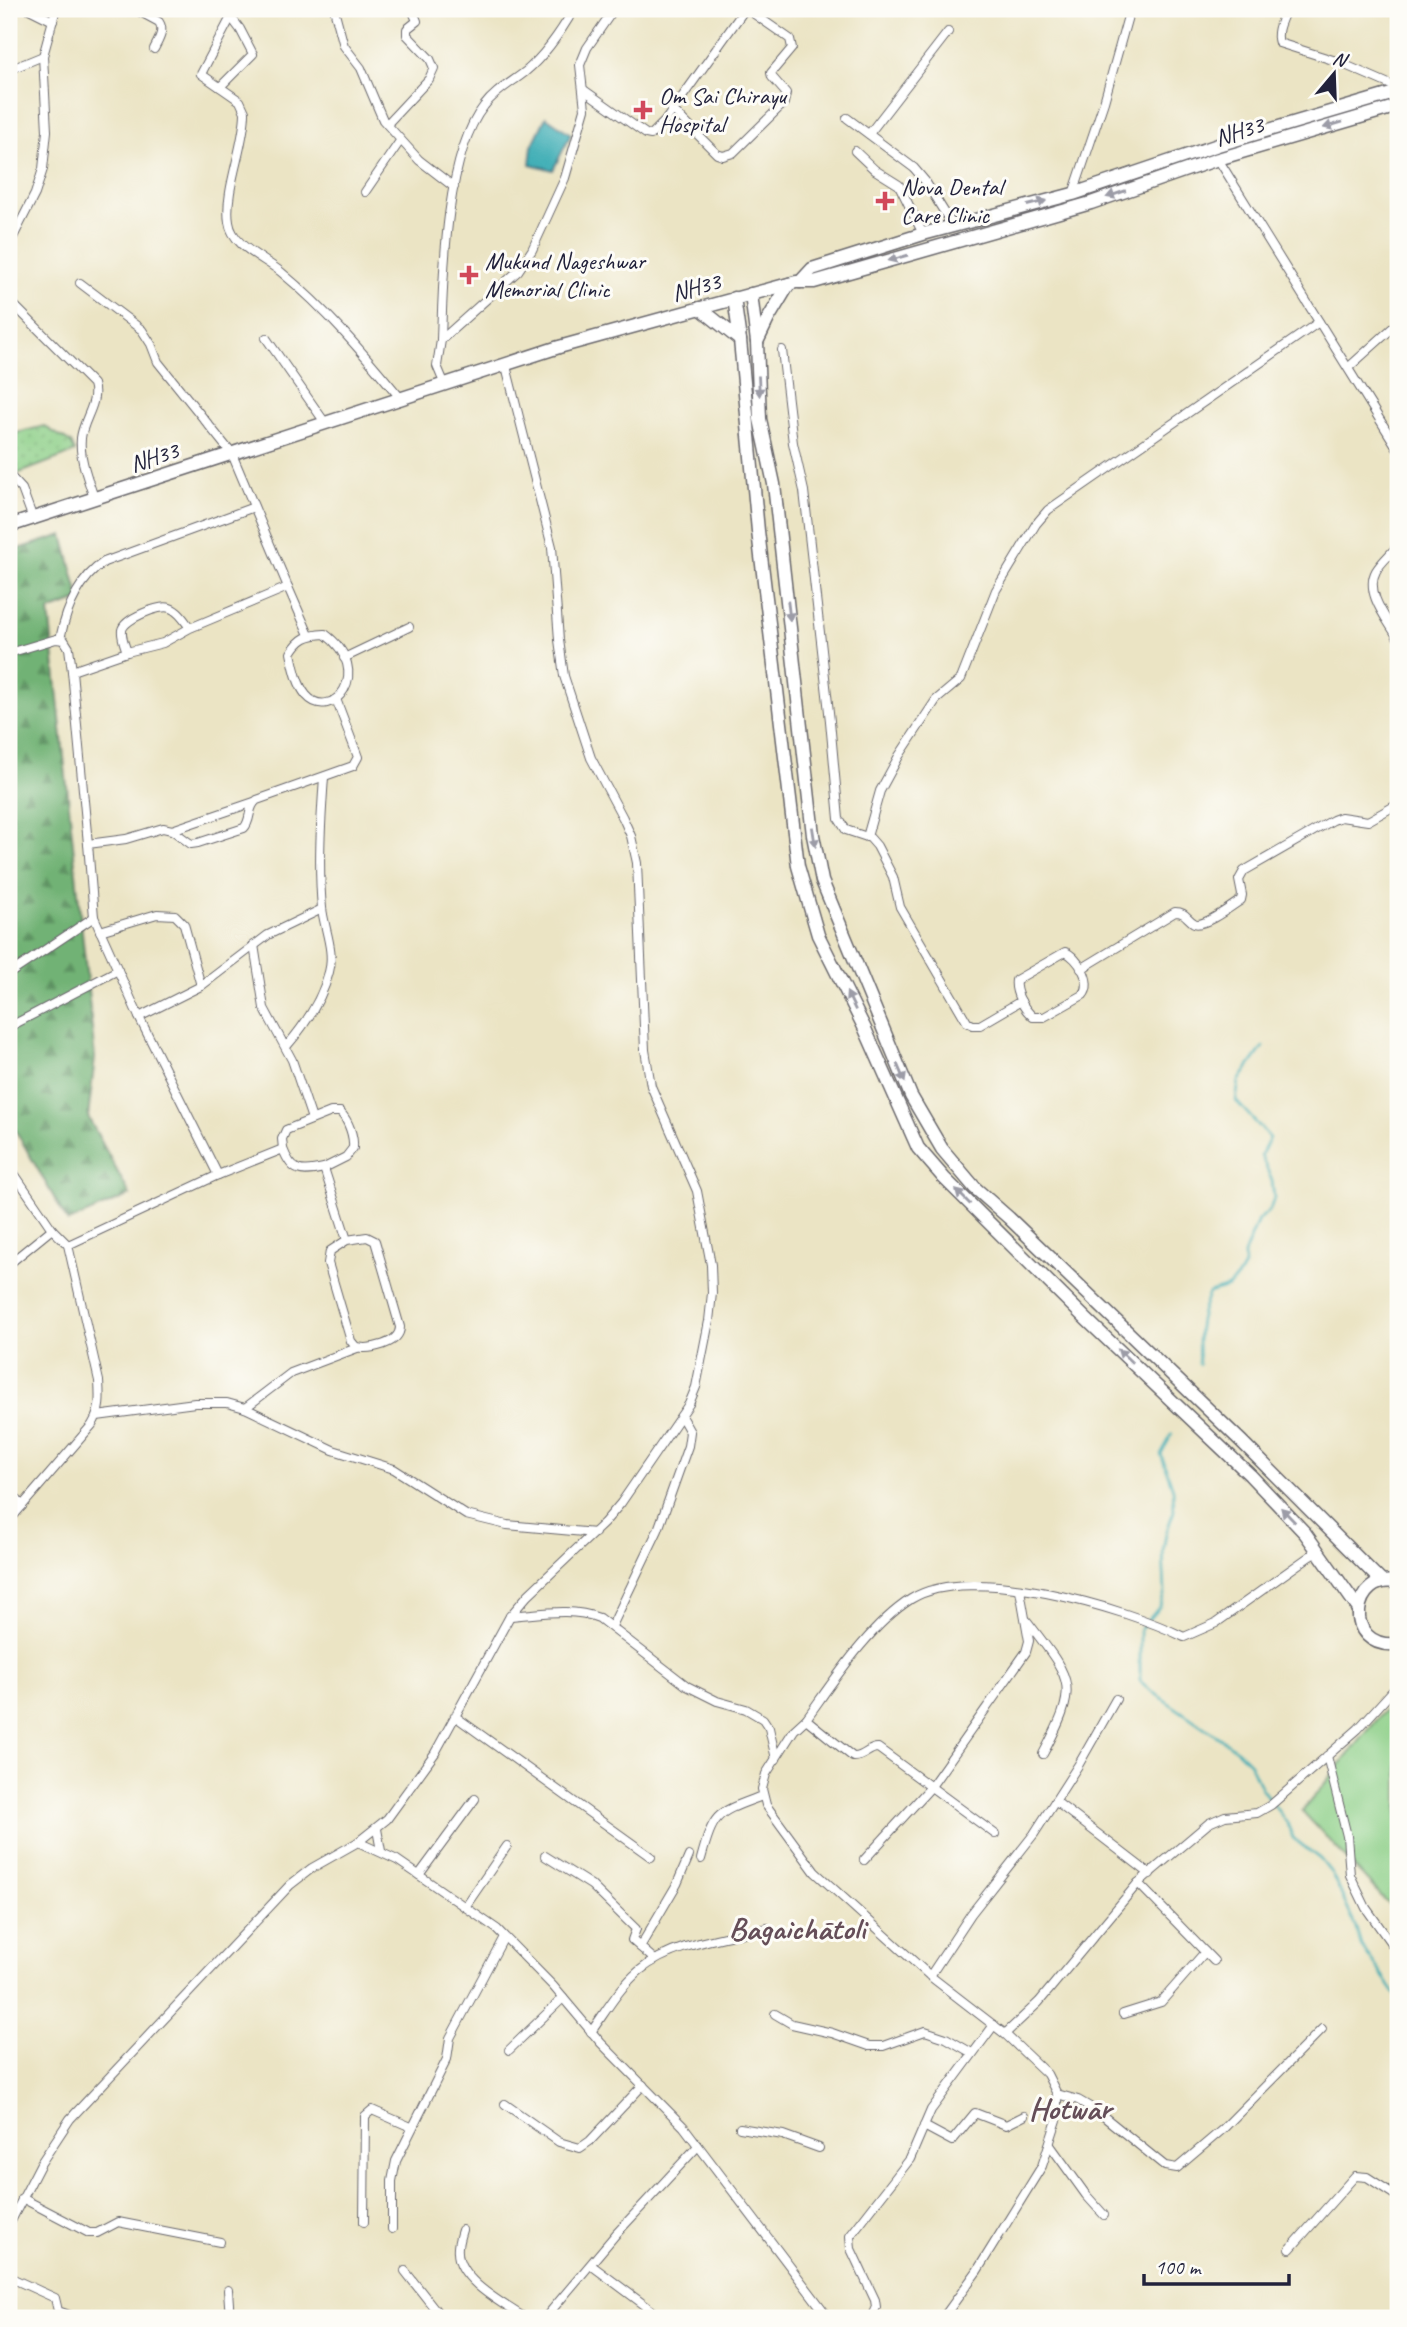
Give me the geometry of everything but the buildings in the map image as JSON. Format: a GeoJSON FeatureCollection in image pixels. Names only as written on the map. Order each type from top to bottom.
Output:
{"type":"FeatureCollection","features":[{"type":"Feature","properties":{"kind":"main road"},"geometry":{"type":"LineString","coordinates":[[757,342],[768,319],[795,283],[812,269],[923,234],[1073,194],[1218,145],[1398,90]]}},
{"type":"Feature","properties":{"kind":"main road","name":"NH33"},"geometry":{"type":"LineString","coordinates":[[9,526],[598,335],[795,283],[814,282],[1001,230],[1091,203],[1218,159],[1398,106]]}},
{"type":"Feature","properties":{"kind":"main road"},"geometry":{"type":"LineString","coordinates":[[751,294],[757,342],[760,418],[774,484],[813,835],[822,881],[911,1096],[942,1149],[975,1188],[1393,1582]]}},
{"type":"Feature","properties":{"kind":"main road"},"geometry":{"type":"LineString","coordinates":[[734,298],[758,531],[798,866],[818,935],[865,1029],[918,1148],[944,1178],[1087,1320],[1250,1475],[1305,1533],[1358,1608]]}},
{"type":"Feature","properties":{"kind":"main road"},"geometry":{"type":"LineString","coordinates":[[700,308],[740,340]]}},
{"type":"Feature","properties":{"kind":"main road"},"geometry":{"type":"LineString","coordinates":[[1393,1582],[1371,1588],[1362,1597],[1358,1608],[1359,1621],[1364,1632],[1373,1640],[1385,1645],[1398,1644]]}},
{"type":"Feature","properties":{"kind":"street"},"geometry":{"type":"LineString","coordinates":[[29,9],[52,21]]}},
{"type":"Feature","properties":{"kind":"street"},"geometry":{"type":"LineString","coordinates":[[9,245],[35,194],[43,169],[47,131],[43,56],[56,9]]}},
{"type":"Feature","properties":{"kind":"street"},"geometry":{"type":"LineString","coordinates":[[135,9],[162,26],[161,36],[154,49]]}},
{"type":"Feature","properties":{"kind":"street"},"geometry":{"type":"LineString","coordinates":[[334,9],[344,46],[362,68],[378,111],[400,141],[428,169],[454,187]]}},
{"type":"Feature","properties":{"kind":"street"},"geometry":{"type":"LineString","coordinates":[[387,124],[429,79],[433,68],[430,59],[407,35],[407,29],[417,20],[412,9]]}},
{"type":"Feature","properties":{"kind":"street"},"geometry":{"type":"LineString","coordinates":[[445,385],[437,366],[448,224],[454,187],[468,134],[482,109],[500,90],[527,70],[574,9]]}},
{"type":"Feature","properties":{"kind":"street"},"geometry":{"type":"LineString","coordinates":[[441,340],[511,279],[532,250],[565,178],[578,141],[585,109],[579,72],[583,55],[614,9]]}},
{"type":"Feature","properties":{"kind":"street"},"geometry":{"type":"LineString","coordinates":[[584,90],[646,134],[656,132],[672,110],[746,9],[790,39],[793,44],[771,73],[772,78],[786,93],[784,103],[733,153],[723,156],[717,154],[672,110]]}},
{"type":"Feature","properties":{"kind":"street"},"geometry":{"type":"LineString","coordinates":[[1073,194],[1104,102],[1130,9]]}},
{"type":"Feature","properties":{"kind":"street"},"geometry":{"type":"LineString","coordinates":[[1286,9],[1278,28],[1279,43],[1336,61],[1398,90]]}},
{"type":"Feature","properties":{"kind":"street"},"geometry":{"type":"LineString","coordinates":[[228,12],[201,74],[240,102],[245,112],[228,212],[230,229],[240,243],[277,268],[326,310],[402,400]]}},
{"type":"Feature","properties":{"kind":"street"},"geometry":{"type":"LineString","coordinates":[[220,87],[253,54],[228,12]]}},
{"type":"Feature","properties":{"kind":"street"},"geometry":{"type":"LineString","coordinates":[[869,134],[948,32]]}},
{"type":"Feature","properties":{"kind":"street"},"geometry":{"type":"LineString","coordinates":[[9,70],[43,56]]}},
{"type":"Feature","properties":{"kind":"street"},"geometry":{"type":"LineString","coordinates":[[847,118],[914,168],[953,226]]}},
{"type":"Feature","properties":{"kind":"street"},"geometry":{"type":"LineString","coordinates":[[365,192],[400,141]]}},
{"type":"Feature","properties":{"kind":"street"},"geometry":{"type":"LineString","coordinates":[[855,151],[875,170],[899,185],[923,234]]}},
{"type":"Feature","properties":{"kind":"street"},"geometry":{"type":"LineString","coordinates":[[1218,159],[1398,449]]}},
{"type":"Feature","properties":{"kind":"street"},"geometry":{"type":"LineString","coordinates":[[80,283],[142,330],[158,362],[232,454],[309,635]]}},
{"type":"Feature","properties":{"kind":"street"},"geometry":{"type":"LineString","coordinates":[[9,300],[93,384],[95,398],[84,423],[81,445],[94,498]]}},
{"type":"Feature","properties":{"kind":"street"},"geometry":{"type":"LineString","coordinates":[[867,837],[880,792],[899,756],[936,700],[961,679],[996,590],[1036,524],[1048,510],[1319,322]]}},
{"type":"Feature","properties":{"kind":"street"},"geometry":{"type":"LineString","coordinates":[[1349,367],[1398,323]]}},
{"type":"Feature","properties":{"kind":"street"},"geometry":{"type":"LineString","coordinates":[[267,338],[326,425]]}},
{"type":"Feature","properties":{"kind":"street"},"geometry":{"type":"LineString","coordinates":[[782,350],[793,443],[804,491],[831,721],[839,819],[846,830],[867,837],[877,846],[893,877],[900,907],[967,1022],[980,1025],[1021,1001]]}},
{"type":"Feature","properties":{"kind":"street"},"geometry":{"type":"LineString","coordinates":[[9,2225],[41,2163],[70,2119],[290,1885],[312,1868],[358,1842],[387,1819],[435,1753],[510,1616],[528,1595],[595,1533],[621,1503],[681,1416],[699,1374],[712,1293],[711,1265],[697,1191],[652,1086],[648,1069],[634,847],[623,818],[591,758],[564,676],[552,547],[506,366]]}},
{"type":"Feature","properties":{"kind":"street"},"geometry":{"type":"LineString","coordinates":[[9,475],[22,489],[33,519]]}},
{"type":"Feature","properties":{"kind":"street"},"geometry":{"type":"LineString","coordinates":[[60,639],[70,605],[99,565],[111,558],[254,507]]}},
{"type":"Feature","properties":{"kind":"street"},"geometry":{"type":"LineString","coordinates":[[1398,545],[1376,571],[1373,584],[1376,600],[1398,638]]}},
{"type":"Feature","properties":{"kind":"street"},"geometry":{"type":"LineString","coordinates":[[72,671],[163,643],[190,628],[288,587]]}},
{"type":"Feature","properties":{"kind":"street"},"geometry":{"type":"LineString","coordinates":[[127,652],[122,636],[123,627],[146,612],[163,607],[172,608],[190,628]]}},
{"type":"Feature","properties":{"kind":"street"},"geometry":{"type":"LineString","coordinates":[[344,658],[409,627]]}},
{"type":"Feature","properties":{"kind":"street"},"geometry":{"type":"LineString","coordinates":[[309,635],[325,635],[336,643],[344,658],[350,677],[347,687],[336,699],[327,702],[315,701],[306,694],[296,675],[291,653],[299,640],[309,635]]}},
{"type":"Feature","properties":{"kind":"street"},"geometry":{"type":"LineString","coordinates":[[9,653],[60,639],[68,644],[94,917],[139,1017],[218,1175]]}},
{"type":"Feature","properties":{"kind":"street"},"geometry":{"type":"LineString","coordinates":[[172,830],[353,766],[358,757],[336,699]]}},
{"type":"Feature","properties":{"kind":"street"},"geometry":{"type":"LineString","coordinates":[[286,1047],[309,1017],[330,971],[331,958],[322,909],[320,848],[324,777]]}},
{"type":"Feature","properties":{"kind":"street"},"geometry":{"type":"LineString","coordinates":[[88,845],[126,839],[163,828],[172,830],[187,842],[195,844],[241,829],[248,824],[254,802]]}},
{"type":"Feature","properties":{"kind":"street"},"geometry":{"type":"LineString","coordinates":[[1081,969],[1175,912],[1183,912],[1195,923],[1203,924],[1241,900],[1239,880],[1244,871],[1333,820],[1341,817],[1368,821],[1398,804]]}},
{"type":"Feature","properties":{"kind":"street"},"geometry":{"type":"LineString","coordinates":[[139,1017],[201,986],[268,935],[322,909]]}},
{"type":"Feature","properties":{"kind":"street"},"geometry":{"type":"LineString","coordinates":[[100,931],[157,914],[175,915],[184,925],[201,986]]}},
{"type":"Feature","properties":{"kind":"street"},"geometry":{"type":"LineString","coordinates":[[9,974],[94,917]]}},
{"type":"Feature","properties":{"kind":"street"},"geometry":{"type":"LineString","coordinates":[[254,945],[264,1008],[286,1047],[312,1119]]}},
{"type":"Feature","properties":{"kind":"street"},"geometry":{"type":"LineString","coordinates":[[1057,954],[1070,954],[1081,969],[1088,984],[1087,992],[1044,1017],[1033,1017],[1015,988],[1016,980],[1057,954]]}},
{"type":"Feature","properties":{"kind":"street"},"geometry":{"type":"LineString","coordinates":[[9,1027],[118,970]]}},
{"type":"Feature","properties":{"kind":"street"},"geometry":{"type":"LineString","coordinates":[[331,1112],[340,1112],[345,1117],[352,1136],[353,1148],[349,1156],[324,1168],[298,1170],[288,1162],[282,1139],[284,1132],[312,1119],[331,1112]]}},
{"type":"Feature","properties":{"kind":"street"},"geometry":{"type":"LineString","coordinates":[[68,1245],[218,1175],[283,1149]]}},
{"type":"Feature","properties":{"kind":"street"},"geometry":{"type":"LineString","coordinates":[[9,1166],[52,1229],[68,1245],[99,1381],[100,1399],[97,1416],[9,1521]]}},
{"type":"Feature","properties":{"kind":"street"},"geometry":{"type":"LineString","coordinates":[[324,1168],[347,1240]]}},
{"type":"Feature","properties":{"kind":"street"},"geometry":{"type":"LineString","coordinates":[[9,1264],[52,1229]]}},
{"type":"Feature","properties":{"kind":"street"},"geometry":{"type":"LineString","coordinates":[[245,1408],[291,1373],[358,1348],[395,1339],[400,1334],[375,1241],[367,1237],[347,1240],[330,1251],[328,1263],[348,1335],[358,1348]]}},
{"type":"Feature","properties":{"kind":"street"},"geometry":{"type":"LineString","coordinates":[[97,1416],[207,1402],[226,1403],[245,1408],[333,1450],[394,1469],[456,1510],[478,1519],[508,1525],[595,1533]]}},
{"type":"Feature","properties":{"kind":"street"},"geometry":{"type":"LineString","coordinates":[[612,1626],[658,1530],[688,1446],[690,1432],[681,1416]]}},
{"type":"Feature","properties":{"kind":"street"},"geometry":{"type":"LineString","coordinates":[[9,1489],[22,1506]]}},
{"type":"Feature","properties":{"kind":"street"},"geometry":{"type":"LineString","coordinates":[[943,2318],[977,2271],[1042,2166],[1057,2120],[1057,2094],[1047,2074],[1005,2034],[930,1976],[815,1872],[766,1805],[762,1796],[763,1782],[794,1730],[806,1719],[880,1624],[912,1598],[928,1591],[950,1587],[1020,1590],[1097,1604],[1159,1625],[1184,1637],[1216,1623],[1317,1551]]}},
{"type":"Feature","properties":{"kind":"street"},"geometry":{"type":"LineString","coordinates":[[864,1860],[930,1788],[1026,1652],[1029,1645],[1020,1590]]}},
{"type":"Feature","properties":{"kind":"street"},"geometry":{"type":"LineString","coordinates":[[510,1616],[579,1612],[599,1618],[675,1679],[704,1695],[746,1709],[763,1719],[769,1728],[776,1759]]}},
{"type":"Feature","properties":{"kind":"street"},"geometry":{"type":"LineString","coordinates":[[1025,1619],[1063,1671],[1067,1689],[1064,1712],[1043,1754]]}},
{"type":"Feature","properties":{"kind":"street"},"geometry":{"type":"LineString","coordinates":[[1005,2034],[1039,2002],[1138,1883],[1209,1823],[1225,1816],[1257,1813],[1274,1802],[1357,1729],[1398,1685]]}},
{"type":"Feature","properties":{"kind":"street"},"geometry":{"type":"LineString","coordinates":[[930,1976],[971,1914],[1034,1834],[1116,1699]]}},
{"type":"Feature","properties":{"kind":"street"},"geometry":{"type":"LineString","coordinates":[[456,1717],[651,1857]]}},
{"type":"Feature","properties":{"kind":"street"},"geometry":{"type":"LineString","coordinates":[[806,1719],[850,1755],[859,1757],[873,1748],[878,1748],[995,1834]]}},
{"type":"Feature","properties":{"kind":"street"},"geometry":{"type":"LineString","coordinates":[[1327,1756],[1347,1836],[1350,1875],[1366,1908],[1398,1953]]}},
{"type":"Feature","properties":{"kind":"street"},"geometry":{"type":"LineString","coordinates":[[701,1859],[709,1831],[719,1814],[762,1796]]}},
{"type":"Feature","properties":{"kind":"street"},"geometry":{"type":"LineString","coordinates":[[419,1875],[475,1799]]}},
{"type":"Feature","properties":{"kind":"street"},"geometry":{"type":"LineString","coordinates":[[1055,1801],[1150,1874]]}},
{"type":"Feature","properties":{"kind":"street"},"geometry":{"type":"LineString","coordinates":[[377,1829],[381,1851]]}},
{"type":"Feature","properties":{"kind":"street"},"geometry":{"type":"LineString","coordinates":[[358,1842],[381,1851],[419,1875],[504,1937],[684,2127],[829,2318]]}},
{"type":"Feature","properties":{"kind":"street"},"geometry":{"type":"LineString","coordinates":[[466,1907],[507,1846]]}},
{"type":"Feature","properties":{"kind":"street"},"geometry":{"type":"LineString","coordinates":[[545,1856],[592,1885],[636,1929],[631,1938],[655,1960]]}},
{"type":"Feature","properties":{"kind":"street"},"geometry":{"type":"LineString","coordinates":[[640,1947],[690,1856]]}},
{"type":"Feature","properties":{"kind":"street"},"geometry":{"type":"LineString","coordinates":[[1138,1883],[1214,1961]]}},
{"type":"Feature","properties":{"kind":"street"},"geometry":{"type":"LineString","coordinates":[[592,2032],[628,1982],[655,1960],[682,1949],[767,1928]]}},
{"type":"Feature","properties":{"kind":"street"},"geometry":{"type":"LineString","coordinates":[[392,2229],[394,2169],[411,2127],[447,2059],[450,2039],[504,1937]]}},
{"type":"Feature","properties":{"kind":"street"},"geometry":{"type":"LineString","coordinates":[[1123,2014],[1161,2002],[1205,1952]]}},
{"type":"Feature","properties":{"kind":"street"},"geometry":{"type":"LineString","coordinates":[[509,2050],[564,1998]]}},
{"type":"Feature","properties":{"kind":"street"},"geometry":{"type":"LineString","coordinates":[[775,2014],[792,2024],[869,2046],[883,2046],[915,2033],[930,2032],[972,2053]]}},
{"type":"Feature","properties":{"kind":"street"},"geometry":{"type":"LineString","coordinates":[[871,2318],[875,2310],[875,2300],[851,2249],[850,2236],[910,2159],[931,2110],[994,2025]]}},
{"type":"Feature","properties":{"kind":"street"},"geometry":{"type":"LineString","coordinates":[[1057,2094],[1087,2105],[1165,2166],[1177,2168],[1223,2129],[1322,2029]]}},
{"type":"Feature","properties":{"kind":"street"},"geometry":{"type":"LineString","coordinates":[[505,2104],[559,2142],[580,2148],[590,2141],[643,2085]]}},
{"type":"Feature","properties":{"kind":"street"},"geometry":{"type":"LineString","coordinates":[[364,2222],[365,2116],[372,2110],[411,2127]]}},
{"type":"Feature","properties":{"kind":"street"},"geometry":{"type":"LineString","coordinates":[[924,2126],[951,2141],[975,2113],[1006,2125],[1024,2116]]}},
{"type":"Feature","properties":{"kind":"street"},"geometry":{"type":"LineString","coordinates":[[740,2129],[783,2135],[818,2148]]}},
{"type":"Feature","properties":{"kind":"street"},"geometry":{"type":"LineString","coordinates":[[1050,2145],[1104,2215]]}},
{"type":"Feature","properties":{"kind":"street"},"geometry":{"type":"LineString","coordinates":[[545,2318],[698,2146]]}},
{"type":"Feature","properties":{"kind":"street"},"geometry":{"type":"LineString","coordinates":[[1290,2249],[1355,2176],[1367,2176],[1398,2197]]}},
{"type":"Feature","properties":{"kind":"street"},"geometry":{"type":"LineString","coordinates":[[22,2198],[89,2234],[97,2233],[118,2222],[220,2242]]}},
{"type":"Feature","properties":{"kind":"street"},"geometry":{"type":"LineString","coordinates":[[463,2230],[457,2251],[465,2272],[486,2292],[525,2318]]}},
{"type":"Feature","properties":{"kind":"street"},"geometry":{"type":"LineString","coordinates":[[591,2265],[662,2318]]}},
{"type":"Feature","properties":{"kind":"street"},"geometry":{"type":"LineString","coordinates":[[405,2271],[442,2318]]}},
{"type":"Feature","properties":{"kind":"street"},"geometry":{"type":"LineString","coordinates":[[9,2277],[55,2298],[58,2311],[77,2318]]}},
{"type":"Feature","properties":{"kind":"street"},"geometry":{"type":"LineString","coordinates":[[228,2290],[230,2318]]}},
{"type":"Feature","properties":{"kind":"green space"},"geometry":{"type":"Polygon","coordinates":[[[44,426],[71,443],[75,452],[17,474],[9,467],[9,435],[44,426]]]}},
{"type":"Feature","properties":{"kind":"green space"},"geometry":{"type":"Polygon","coordinates":[[[63,535],[80,600],[49,611],[95,1058],[88,1117],[130,1195],[68,1222],[9,1119],[9,552],[63,535]]]}},
{"type":"Feature","properties":{"kind":"green space"},"geometry":{"type":"Polygon","coordinates":[[[1398,1694],[1398,1914],[1302,1811],[1398,1694]]]}},
{"type":"Feature","properties":{"kind":"water"},"geometry":{"type":"Polygon","coordinates":[[[546,117],[571,134],[553,170],[530,164],[532,146],[546,117]]]}},
{"type":"Feature","properties":{"kind":"waterway"},"geometry":{"type":"LineString","coordinates":[[1199,1365],[1199,1329],[1209,1293],[1228,1287],[1237,1278],[1244,1266],[1244,1254],[1258,1220],[1270,1210],[1274,1198],[1272,1181],[1261,1155],[1270,1138],[1236,1101],[1239,1081],[1263,1047]]}},
{"type":"Feature","properties":{"kind":"waterway"},"geometry":{"type":"LineString","coordinates":[[1172,1434],[1161,1454],[1173,1489],[1174,1511],[1163,1551],[1165,1592],[1160,1606],[1140,1630],[1140,1681],[1237,1750],[1250,1763],[1261,1788],[1287,1823],[1293,1838],[1320,1859],[1332,1874],[1361,1945],[1398,1998]]}},
{"type":"Feature","properties":{"kind":"place","name":"Om Sai Chirayu Hospital"},"geometry":{"type":"Point","coordinates":[643,110]}},
{"type":"Feature","properties":{"kind":"place","name":"Nova Dental Care Clinic"},"geometry":{"type":"Point","coordinates":[885,201]}},
{"type":"Feature","properties":{"kind":"place","name":"Mukund Nageshwar Memorial Clinic"},"geometry":{"type":"Point","coordinates":[469,275]}},
{"type":"Feature","properties":{"kind":"district","name":"Bagaichātoli"},"geometry":{"type":"Point","coordinates":[797,1928]}},
{"type":"Feature","properties":{"kind":"district","name":"Hotwār"},"geometry":{"type":"Point","coordinates":[1070,2108]}}]}
